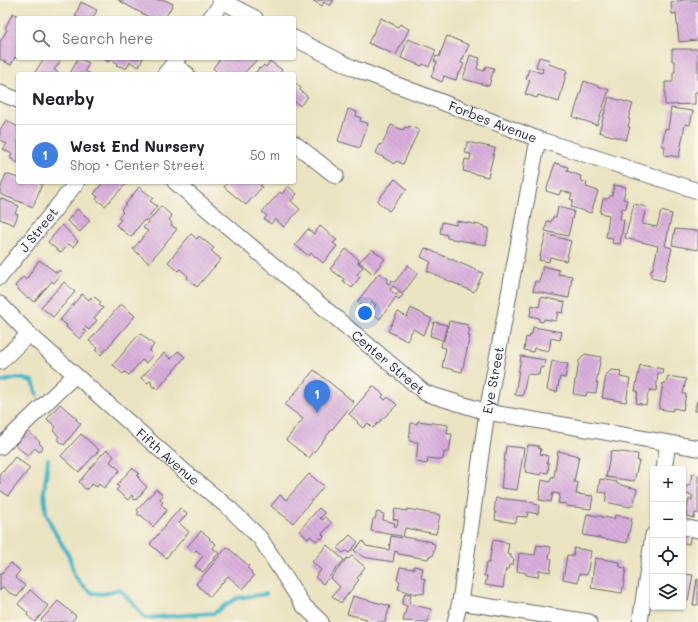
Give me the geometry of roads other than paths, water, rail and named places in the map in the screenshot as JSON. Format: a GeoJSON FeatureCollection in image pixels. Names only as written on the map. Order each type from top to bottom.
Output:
{"type":"FeatureCollection","features":[{"type":"Feature","properties":{"kind":"street"},"geometry":{"type":"LineString","coordinates":[[211,16],[222,1],[251,16]]}},
{"type":"Feature","properties":{"kind":"street","name":"Forbes Avenue"},"geometry":{"type":"LineString","coordinates":[[296,39],[353,68],[538,139],[698,191]]}},
{"type":"Feature","properties":{"kind":"street"},"geometry":{"type":"LineString","coordinates":[[172,65],[184,72]]}},
{"type":"Feature","properties":{"kind":"street"},"geometry":{"type":"LineString","coordinates":[[0,93],[16,99]]}},
{"type":"Feature","properties":{"kind":"street","name":"Eye Street"},"geometry":{"type":"LineString","coordinates":[[455,622],[460,602],[487,412],[538,139]]}},
{"type":"Feature","properties":{"kind":"street"},"geometry":{"type":"LineString","coordinates":[[296,145],[336,176]]}},
{"type":"Feature","properties":{"kind":"street","name":"J Street"},"geometry":{"type":"LineString","coordinates":[[0,277],[76,184]]}},
{"type":"Feature","properties":{"kind":"street","name":"Center Street"},"geometry":{"type":"LineString","coordinates":[[177,184],[425,393],[487,412],[698,448]]}},
{"type":"Feature","properties":{"kind":"street","name":"Fifth Avenue"},"geometry":{"type":"LineString","coordinates":[[0,304],[29,334],[184,471],[230,509],[260,538],[303,605],[321,622]]}},
{"type":"Feature","properties":{"kind":"street"},"geometry":{"type":"LineString","coordinates":[[0,362],[29,334]]}},
{"type":"Feature","properties":{"kind":"street"},"geometry":{"type":"LineString","coordinates":[[0,447],[75,374]]}},
{"type":"Feature","properties":{"kind":"street"},"geometry":{"type":"LineString","coordinates":[[664,466],[668,443]]}},
{"type":"Feature","properties":{"kind":"street"},"geometry":{"type":"LineString","coordinates":[[686,528],[698,530]]}},
{"type":"Feature","properties":{"kind":"street"},"geometry":{"type":"LineString","coordinates":[[640,622],[653,538]]}},
{"type":"Feature","properties":{"kind":"street"},"geometry":{"type":"LineString","coordinates":[[460,602],[590,622]]}},
{"type":"Feature","properties":{"kind":"waterway"},"geometry":{"type":"LineString","coordinates":[[0,382],[18,378],[33,381],[37,395]]}},
{"type":"Feature","properties":{"kind":"waterway"},"geometry":{"type":"LineString","coordinates":[[48,459],[44,492],[46,513],[53,529],[70,558],[74,575],[82,585],[92,593],[104,594],[119,589],[145,618],[214,613],[237,598],[266,594]]}},
{"type":"Feature","properties":{"kind":"place","name":"West End Nursery"},"geometry":{"type":"Point","coordinates":[317,413]}}]}
